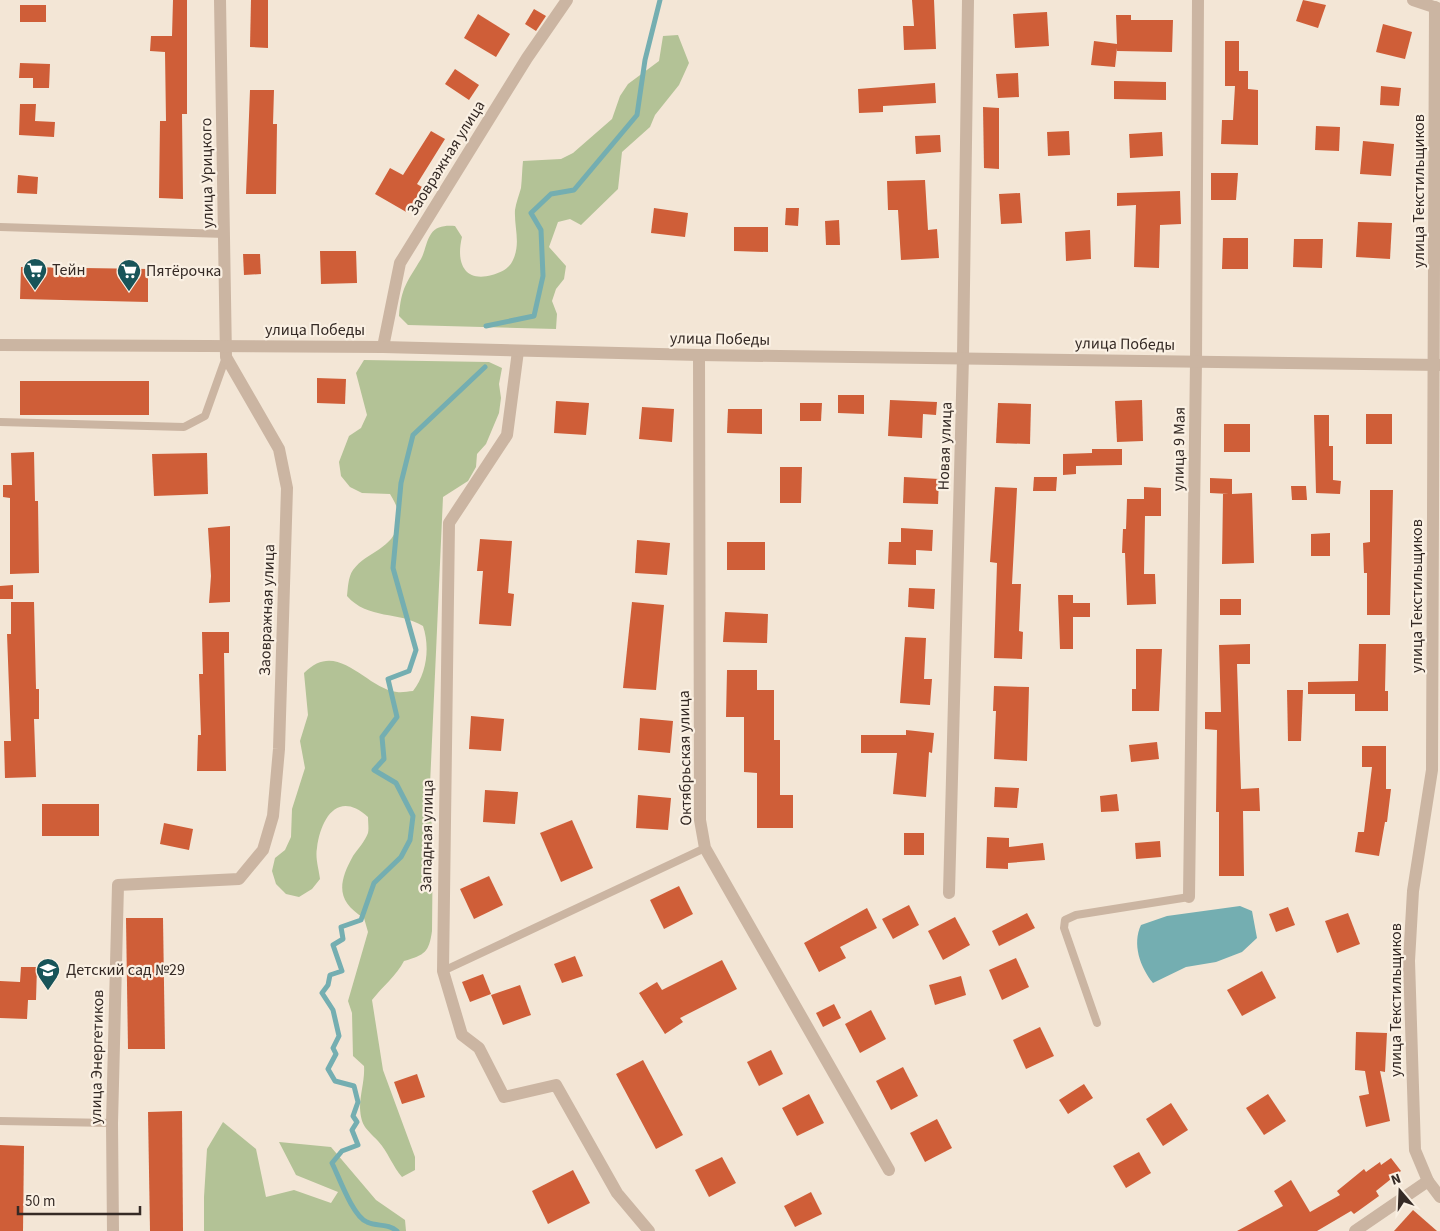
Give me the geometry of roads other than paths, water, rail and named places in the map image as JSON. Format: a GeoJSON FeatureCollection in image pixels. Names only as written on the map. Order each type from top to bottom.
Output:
{"type":"FeatureCollection","features":[{"type":"Feature","properties":{"kind":"street","name":"улица Урицкого"},"geometry":{"type":"LineString","coordinates":[[220,0],[226,352]]}},
{"type":"Feature","properties":{"kind":"street","name":"Заовражная улица"},"geometry":{"type":"LineString","coordinates":[[384,347],[400,263],[527,58],[567,0]]}},
{"type":"Feature","properties":{"kind":"street","name":"Новая улица"},"geometry":{"type":"LineString","coordinates":[[949,893],[963,357],[968,0]]}},
{"type":"Feature","properties":{"kind":"street","name":"улица 9 Мая"},"geometry":{"type":"LineString","coordinates":[[1189,898],[1196,361],[1198,0]]}},
{"type":"Feature","properties":{"kind":"street"},"geometry":{"type":"LineString","coordinates":[[1413,0],[1438,8]]}},
{"type":"Feature","properties":{"kind":"street","name":"улица Текстильщиков"},"geometry":{"type":"LineString","coordinates":[[1438,8],[1437,365],[1432,770],[1413,891],[1409,961],[1415,1150],[1428,1181],[1440,1196]]}},
{"type":"Feature","properties":{"kind":"street","name":"улица Победы"},"geometry":{"type":"LineString","coordinates":[[0,345],[226,352],[384,347],[700,355],[963,357],[1437,365]]}},
{"type":"Feature","properties":{"kind":"street","name":"Западная улица"},"geometry":{"type":"LineString","coordinates":[[518,351],[508,435],[449,523],[443,971],[462,1035],[478,1048],[504,1097],[556,1085],[617,1193],[649,1231]]}},
{"type":"Feature","properties":{"kind":"street","name":"Заовражная улица"},"geometry":{"type":"LineString","coordinates":[[226,352],[279,449],[287,488],[279,749],[273,816],[263,850],[239,879]]}},
{"type":"Feature","properties":{"kind":"street","name":"Октябрьская улица"},"geometry":{"type":"LineString","coordinates":[[700,355],[700,820],[705,848],[889,1170]]}},
{"type":"Feature","properties":{"kind":"street","name":"улица Энергетиков"},"geometry":{"type":"LineString","coordinates":[[113,1231],[112,1123],[118,884],[239,879]]}},
{"type":"Feature","properties":{"kind":"street"},"geometry":{"type":"LineString","coordinates":[[1354,1231],[1428,1181]]}},
{"type":"Feature","properties":{"kind":"lane"},"geometry":{"type":"LineString","coordinates":[[0,226],[224,234]]}},
{"type":"Feature","properties":{"kind":"lane"},"geometry":{"type":"LineString","coordinates":[[0,422],[184,426],[205,416],[226,352]]}},
{"type":"Feature","properties":{"kind":"lane"},"geometry":{"type":"LineString","coordinates":[[443,971],[705,848]]}},
{"type":"Feature","properties":{"kind":"lane"},"geometry":{"type":"LineString","coordinates":[[1097,1023],[1064,928],[1065,920],[1076,915],[1189,898]]}},
{"type":"Feature","properties":{"kind":"lane"},"geometry":{"type":"LineString","coordinates":[[0,1121],[112,1123]]}},
{"type":"Feature","properties":{"kind":"water"},"geometry":{"type":"Polygon","coordinates":[[[1240,906],[1252,911],[1257,938],[1242,952],[1216,962],[1186,967],[1153,983],[1148,977],[1141,963],[1137,947],[1138,932],[1141,925],[1167,916],[1240,906]]]}},
{"type":"Feature","properties":{"kind":"waterway"},"geometry":{"type":"LineString","coordinates":[[486,326],[534,316],[543,276],[541,230],[531,213],[551,194],[574,190],[637,115],[645,60],[660,0]]}},
{"type":"Feature","properties":{"kind":"waterway"},"geometry":{"type":"LineString","coordinates":[[397,1231],[390,1227],[367,1222],[362,1219],[342,1187],[332,1163],[342,1151],[358,1145],[352,1130],[357,1122],[353,1116],[358,1102],[354,1086],[335,1081],[328,1069],[336,1054],[333,1048],[339,1036],[333,1010],[322,993],[328,985],[330,975],[342,971],[333,945],[343,939],[341,927],[361,920],[374,883],[401,857],[410,840],[413,816],[396,783],[374,770],[384,759],[382,737],[397,717],[388,679],[409,671],[416,650],[393,568],[401,483],[413,435],[485,367]]}},
{"type":"Feature","properties":{"kind":"place","name":"Тейн"},"geometry":{"type":"Point","coordinates":[35,291]}},
{"type":"Feature","properties":{"kind":"place","name":"Пятёрочка"},"geometry":{"type":"Point","coordinates":[129,292]}},
{"type":"Feature","properties":{"kind":"place","name":"Детский сад №29"},"geometry":{"type":"Point","coordinates":[48,991]}}]}
